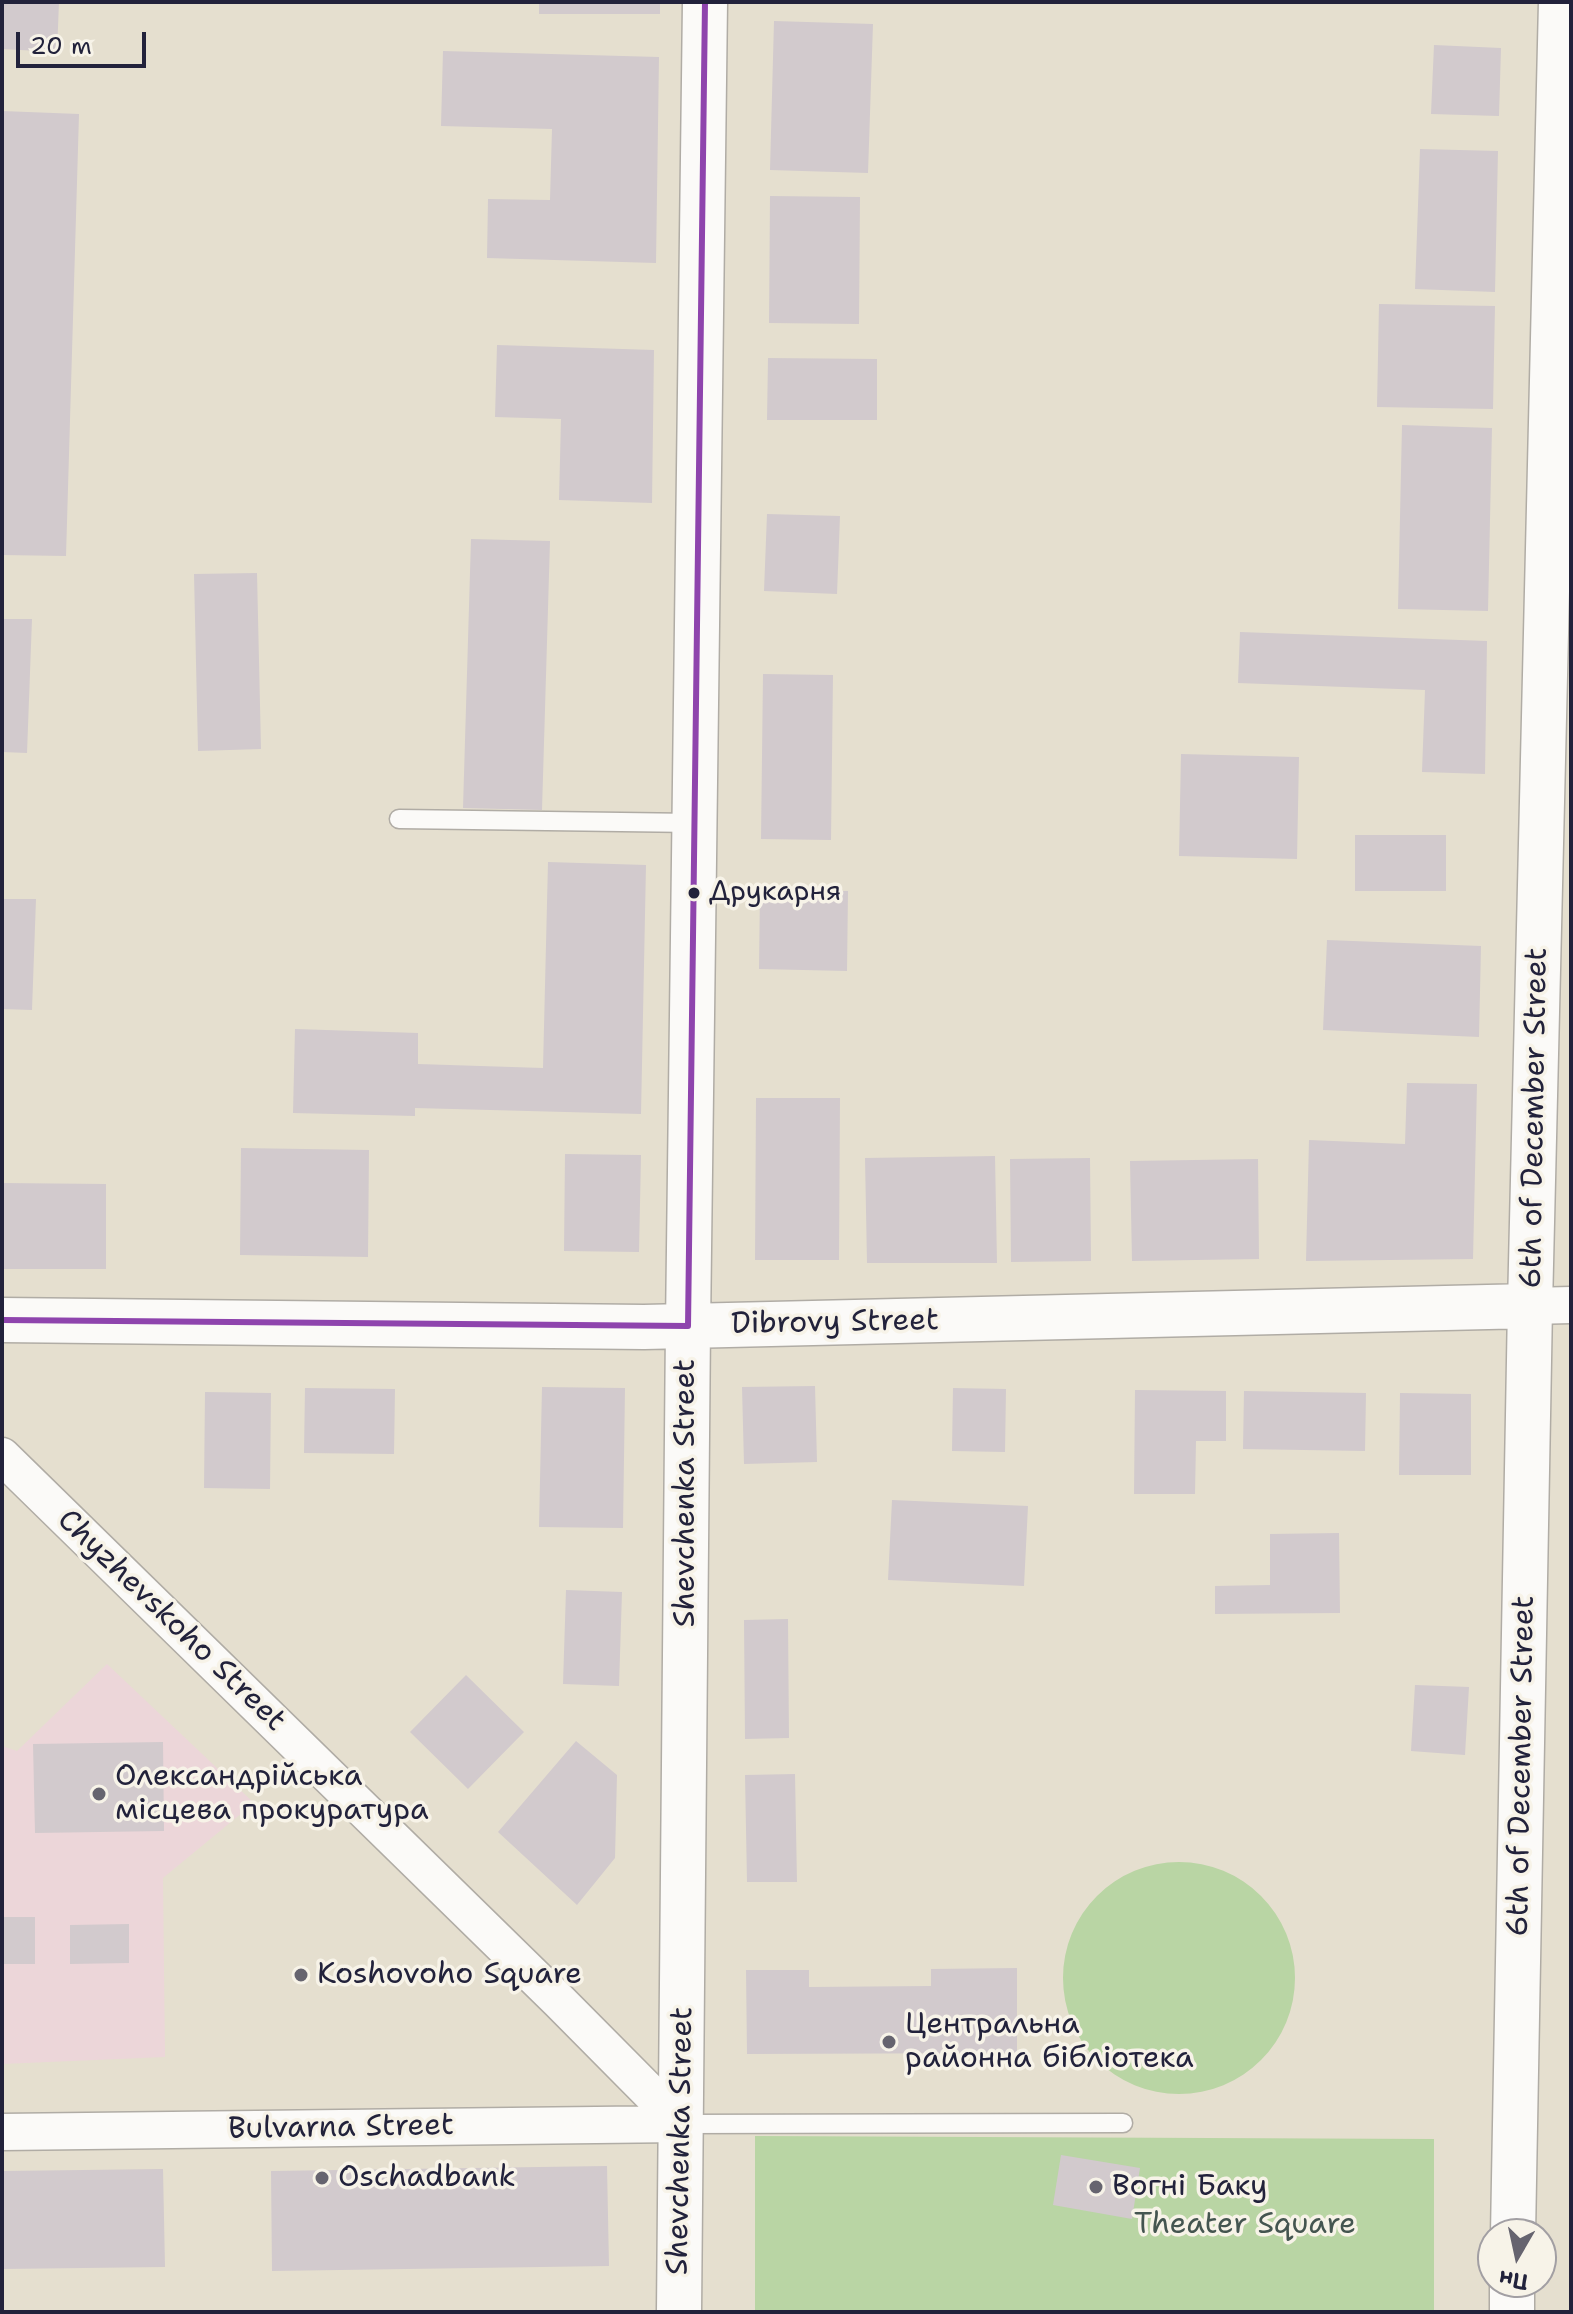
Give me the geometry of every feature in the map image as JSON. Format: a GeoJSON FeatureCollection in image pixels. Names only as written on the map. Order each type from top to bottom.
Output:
{"type":"FeatureCollection","features":[{"type":"Feature","properties":{"kind":"street","name":"Shevchenka Street"},"geometry":{"type":"LineString","coordinates":[[679,2312],[705,2]]}},
{"type":"Feature","properties":{"kind":"street","name":"6th of December Street"},"geometry":{"type":"LineString","coordinates":[[1514,2218],[1551,1306],[1561,2]]}},
{"type":"Feature","properties":{"kind":"street","name":"Dibrovy Street"},"geometry":{"type":"LineString","coordinates":[[2,1320],[688,1326],[1551,1306]]}},
{"type":"Feature","properties":{"kind":"street","name":"Chyzhevskoho Street"},"geometry":{"type":"LineString","coordinates":[[2,1456],[681,2124]]}},
{"type":"Feature","properties":{"kind":"street","name":"Bulvarna Street"},"geometry":{"type":"LineString","coordinates":[[2,2132],[681,2124]]}},
{"type":"Feature","properties":{"kind":"lane"},"geometry":{"type":"LineString","coordinates":[[399,819],[695,823]]}},
{"type":"Feature","properties":{"kind":"lane"},"geometry":{"type":"LineString","coordinates":[[681,2124],[1123,2123]]}},
{"type":"Feature","properties":{"kind":"shaded area"},"geometry":{"type":"Polygon","coordinates":[[[107,1664],[254,1803],[163,1878],[165,2057],[2,2064],[2,1746],[17,1751],[107,1664]]]}},
{"type":"Feature","properties":{"kind":"green space"},"geometry":{"type":"Polygon","coordinates":[[[1179,1862],[1224,1870],[1244,1881],[1261,1896],[1276,1913],[1287,1933],[1295,1978],[1287,2023],[1276,2043],[1261,2060],[1244,2075],[1224,2086],[1179,2094],[1134,2086],[1114,2075],[1097,2060],[1082,2043],[1071,2023],[1063,1978],[1071,1933],[1082,1913],[1097,1896],[1114,1881],[1134,1870],[1179,1862]]]}},
{"type":"Feature","properties":{"kind":"green space","name":"Theater Square"},"geometry":{"type":"Polygon","coordinates":[[[755,2136],[1434,2139],[1434,2312],[755,2312],[755,2136]]]}},
{"type":"Feature","properties":{"kind":"building"},"geometry":{"type":"Polygon","coordinates":[[[2,2],[59,2],[57,52],[2,49],[2,2]]]}},
{"type":"Feature","properties":{"kind":"building"},"geometry":{"type":"Polygon","coordinates":[[[539,2],[660,2],[660,14],[539,14],[539,2]]]}},
{"type":"Feature","properties":{"kind":"building"},"geometry":{"type":"Polygon","coordinates":[[[774,21],[873,24],[868,173],[770,170],[774,21]]]}},
{"type":"Feature","properties":{"kind":"building"},"geometry":{"type":"Polygon","coordinates":[[[1434,45],[1501,48],[1499,116],[1431,114],[1434,45]]]}},
{"type":"Feature","properties":{"kind":"building"},"geometry":{"type":"Polygon","coordinates":[[[443,51],[659,57],[656,263],[487,258],[488,199],[550,200],[552,129],[441,126],[443,51]]]}},
{"type":"Feature","properties":{"kind":"building"},"geometry":{"type":"Polygon","coordinates":[[[2,111],[79,114],[66,556],[2,555],[2,111]]]}},
{"type":"Feature","properties":{"kind":"building"},"geometry":{"type":"Polygon","coordinates":[[[1420,149],[1498,151],[1495,292],[1415,289],[1420,149]]]}},
{"type":"Feature","properties":{"kind":"building"},"geometry":{"type":"Polygon","coordinates":[[[770,196],[860,197],[859,324],[769,323],[770,196]]]}},
{"type":"Feature","properties":{"kind":"building"},"geometry":{"type":"Polygon","coordinates":[[[1379,304],[1495,306],[1493,409],[1377,407],[1379,304]]]}},
{"type":"Feature","properties":{"kind":"building"},"geometry":{"type":"Polygon","coordinates":[[[497,345],[654,350],[652,503],[559,500],[561,419],[495,417],[497,345]]]}},
{"type":"Feature","properties":{"kind":"building"},"geometry":{"type":"Polygon","coordinates":[[[768,358],[877,359],[877,420],[767,420],[768,358]]]}},
{"type":"Feature","properties":{"kind":"building"},"geometry":{"type":"Polygon","coordinates":[[[1402,425],[1492,428],[1488,611],[1398,609],[1402,425]]]}},
{"type":"Feature","properties":{"kind":"building"},"geometry":{"type":"Polygon","coordinates":[[[767,514],[840,516],[837,594],[764,591],[767,514]]]}},
{"type":"Feature","properties":{"kind":"building"},"geometry":{"type":"Polygon","coordinates":[[[471,539],[550,541],[542,810],[463,808],[471,539]]]}},
{"type":"Feature","properties":{"kind":"building"},"geometry":{"type":"Polygon","coordinates":[[[257,573],[261,749],[198,751],[194,574],[257,573]]]}},
{"type":"Feature","properties":{"kind":"building"},"geometry":{"type":"Polygon","coordinates":[[[2,619],[32,619],[27,753],[2,752],[2,619]]]}},
{"type":"Feature","properties":{"kind":"building"},"geometry":{"type":"Polygon","coordinates":[[[1240,632],[1487,641],[1485,774],[1422,772],[1425,690],[1238,683],[1240,632]]]}},
{"type":"Feature","properties":{"kind":"building"},"geometry":{"type":"Polygon","coordinates":[[[763,674],[833,675],[831,840],[761,839],[763,674]]]}},
{"type":"Feature","properties":{"kind":"building"},"geometry":{"type":"Polygon","coordinates":[[[1181,754],[1299,757],[1297,859],[1179,856],[1181,754]]]}},
{"type":"Feature","properties":{"kind":"building"},"geometry":{"type":"Polygon","coordinates":[[[1355,835],[1446,835],[1446,891],[1355,891],[1355,835]]]}},
{"type":"Feature","properties":{"kind":"building"},"geometry":{"type":"Polygon","coordinates":[[[548,862],[646,865],[641,1114],[415,1108],[415,1116],[293,1113],[295,1029],[418,1033],[418,1064],[543,1068],[548,862]]]}},
{"type":"Feature","properties":{"kind":"building"},"geometry":{"type":"Polygon","coordinates":[[[760,890],[848,891],[847,971],[759,969],[760,890]]]}},
{"type":"Feature","properties":{"kind":"building"},"geometry":{"type":"Polygon","coordinates":[[[2,899],[36,899],[32,1010],[2,1009],[2,899]]]}},
{"type":"Feature","properties":{"kind":"building"},"geometry":{"type":"Polygon","coordinates":[[[1327,940],[1481,946],[1479,1037],[1323,1030],[1327,940]]]}},
{"type":"Feature","properties":{"kind":"building"},"geometry":{"type":"Polygon","coordinates":[[[1407,1083],[1477,1084],[1473,1259],[1306,1261],[1309,1140],[1405,1144],[1407,1083]]]}},
{"type":"Feature","properties":{"kind":"building"},"geometry":{"type":"Polygon","coordinates":[[[756,1098],[840,1098],[839,1260],[755,1260],[756,1098]]]}},
{"type":"Feature","properties":{"kind":"building"},"geometry":{"type":"Polygon","coordinates":[[[241,1148],[369,1150],[368,1257],[240,1255],[241,1148]]]}},
{"type":"Feature","properties":{"kind":"building"},"geometry":{"type":"Polygon","coordinates":[[[565,1154],[641,1155],[639,1252],[564,1251],[565,1154]]]}},
{"type":"Feature","properties":{"kind":"building"},"geometry":{"type":"Polygon","coordinates":[[[995,1156],[997,1263],[867,1263],[865,1158],[995,1156]]]}},
{"type":"Feature","properties":{"kind":"building"},"geometry":{"type":"Polygon","coordinates":[[[1090,1158],[1091,1261],[1011,1262],[1010,1159],[1090,1158]]]}},
{"type":"Feature","properties":{"kind":"building"},"geometry":{"type":"Polygon","coordinates":[[[1258,1159],[1259,1259],[1132,1261],[1130,1161],[1258,1159]]]}},
{"type":"Feature","properties":{"kind":"building"},"geometry":{"type":"Polygon","coordinates":[[[2,1183],[106,1184],[106,1269],[2,1269],[2,1183]]]}},
{"type":"Feature","properties":{"kind":"building"},"geometry":{"type":"Polygon","coordinates":[[[815,1386],[817,1462],[744,1464],[742,1387],[815,1386]]]}},
{"type":"Feature","properties":{"kind":"building"},"geometry":{"type":"Polygon","coordinates":[[[542,1387],[625,1388],[623,1528],[539,1527],[542,1387]]]}},
{"type":"Feature","properties":{"kind":"building"},"geometry":{"type":"Polygon","coordinates":[[[305,1388],[395,1389],[394,1454],[304,1453],[305,1388]]]}},
{"type":"Feature","properties":{"kind":"building"},"geometry":{"type":"Polygon","coordinates":[[[953,1388],[1006,1389],[1005,1452],[952,1451],[953,1388]]]}},
{"type":"Feature","properties":{"kind":"building"},"geometry":{"type":"Polygon","coordinates":[[[1135,1390],[1226,1391],[1226,1441],[1196,1441],[1195,1494],[1134,1494],[1135,1390]]]}},
{"type":"Feature","properties":{"kind":"building"},"geometry":{"type":"Polygon","coordinates":[[[1244,1391],[1366,1393],[1365,1451],[1243,1449],[1244,1391]]]}},
{"type":"Feature","properties":{"kind":"building"},"geometry":{"type":"Polygon","coordinates":[[[205,1392],[271,1393],[270,1489],[204,1488],[205,1392]]]}},
{"type":"Feature","properties":{"kind":"building"},"geometry":{"type":"Polygon","coordinates":[[[1400,1393],[1471,1394],[1471,1475],[1399,1475],[1400,1393]]]}},
{"type":"Feature","properties":{"kind":"building"},"geometry":{"type":"Polygon","coordinates":[[[892,1500],[1028,1506],[1024,1586],[888,1580],[892,1500]]]}},
{"type":"Feature","properties":{"kind":"building"},"geometry":{"type":"Polygon","coordinates":[[[1339,1533],[1340,1613],[1215,1614],[1215,1586],[1270,1585],[1270,1534],[1339,1533]]]}},
{"type":"Feature","properties":{"kind":"building"},"geometry":{"type":"Polygon","coordinates":[[[566,1590],[622,1592],[619,1686],[563,1684],[566,1590]]]}},
{"type":"Feature","properties":{"kind":"building"},"geometry":{"type":"Polygon","coordinates":[[[788,1619],[789,1738],[745,1739],[744,1620],[788,1619]]]}},
{"type":"Feature","properties":{"kind":"building"},"geometry":{"type":"Polygon","coordinates":[[[466,1675],[524,1732],[468,1789],[410,1732],[466,1675]]]}},
{"type":"Feature","properties":{"kind":"building"},"geometry":{"type":"Polygon","coordinates":[[[1415,1685],[1469,1687],[1465,1755],[1411,1751],[1415,1685]]]}},
{"type":"Feature","properties":{"kind":"building"},"geometry":{"type":"Polygon","coordinates":[[[576,1741],[617,1775],[615,1858],[577,1905],[498,1832],[576,1741]]]}},
{"type":"Feature","properties":{"kind":"building","name":"Олександрійська місцева прокуратура"},"geometry":{"type":"Polygon","coordinates":[[[163,1742],[164,1831],[35,1833],[33,1744],[163,1742]]]}},
{"type":"Feature","properties":{"kind":"building"},"geometry":{"type":"Polygon","coordinates":[[[795,1774],[797,1882],[747,1882],[745,1775],[795,1774]]]}},
{"type":"Feature","properties":{"kind":"building"},"geometry":{"type":"Polygon","coordinates":[[[2,1917],[35,1917],[35,1964],[2,1964],[2,1917]]]}},
{"type":"Feature","properties":{"kind":"building"},"geometry":{"type":"Polygon","coordinates":[[[129,1924],[129,1963],[70,1964],[70,1925],[129,1924]]]}},
{"type":"Feature","properties":{"kind":"building"},"geometry":{"type":"Polygon","coordinates":[[[1017,1968],[1017,2053],[747,2054],[746,1970],[809,1970],[809,1987],[931,1986],[931,1969],[1017,1968]]]}},
{"type":"Feature","properties":{"kind":"building","name":"Вогні Баку"},"geometry":{"type":"Polygon","coordinates":[[[1061,2155],[1140,2168],[1132,2219],[1053,2205],[1061,2155]]]}},
{"type":"Feature","properties":{"kind":"building"},"geometry":{"type":"Polygon","coordinates":[[[607,2166],[609,2266],[272,2271],[271,2171],[607,2166]]]}},
{"type":"Feature","properties":{"kind":"building"},"geometry":{"type":"Polygon","coordinates":[[[163,2169],[165,2267],[2,2269],[2,2171],[163,2169]]]}},
{"type":"Feature","properties":{"kind":"transit line"},"geometry":{"type":"LineString","coordinates":[[2,1320],[688,1326],[705,2]]}},
{"type":"Feature","properties":{"kind":"place","name":"Друкарня"},"geometry":{"type":"Point","coordinates":[694,893]}},
{"type":"Feature","properties":{"kind":"place","name":"Олександрійська місцева прокуратура"},"geometry":{"type":"Point","coordinates":[99,1794]}},
{"type":"Feature","properties":{"kind":"place","name":"Koshovoho Square"},"geometry":{"type":"Point","coordinates":[301,1975]}},
{"type":"Feature","properties":{"kind":"place","name":"Центральна районна бібліотека"},"geometry":{"type":"Point","coordinates":[889,2042]}},
{"type":"Feature","properties":{"kind":"place","name":"Oschadbank"},"geometry":{"type":"Point","coordinates":[322,2178]}},
{"type":"Feature","properties":{"kind":"place","name":"Вогні Баку"},"geometry":{"type":"Point","coordinates":[1096,2187]}}]}
